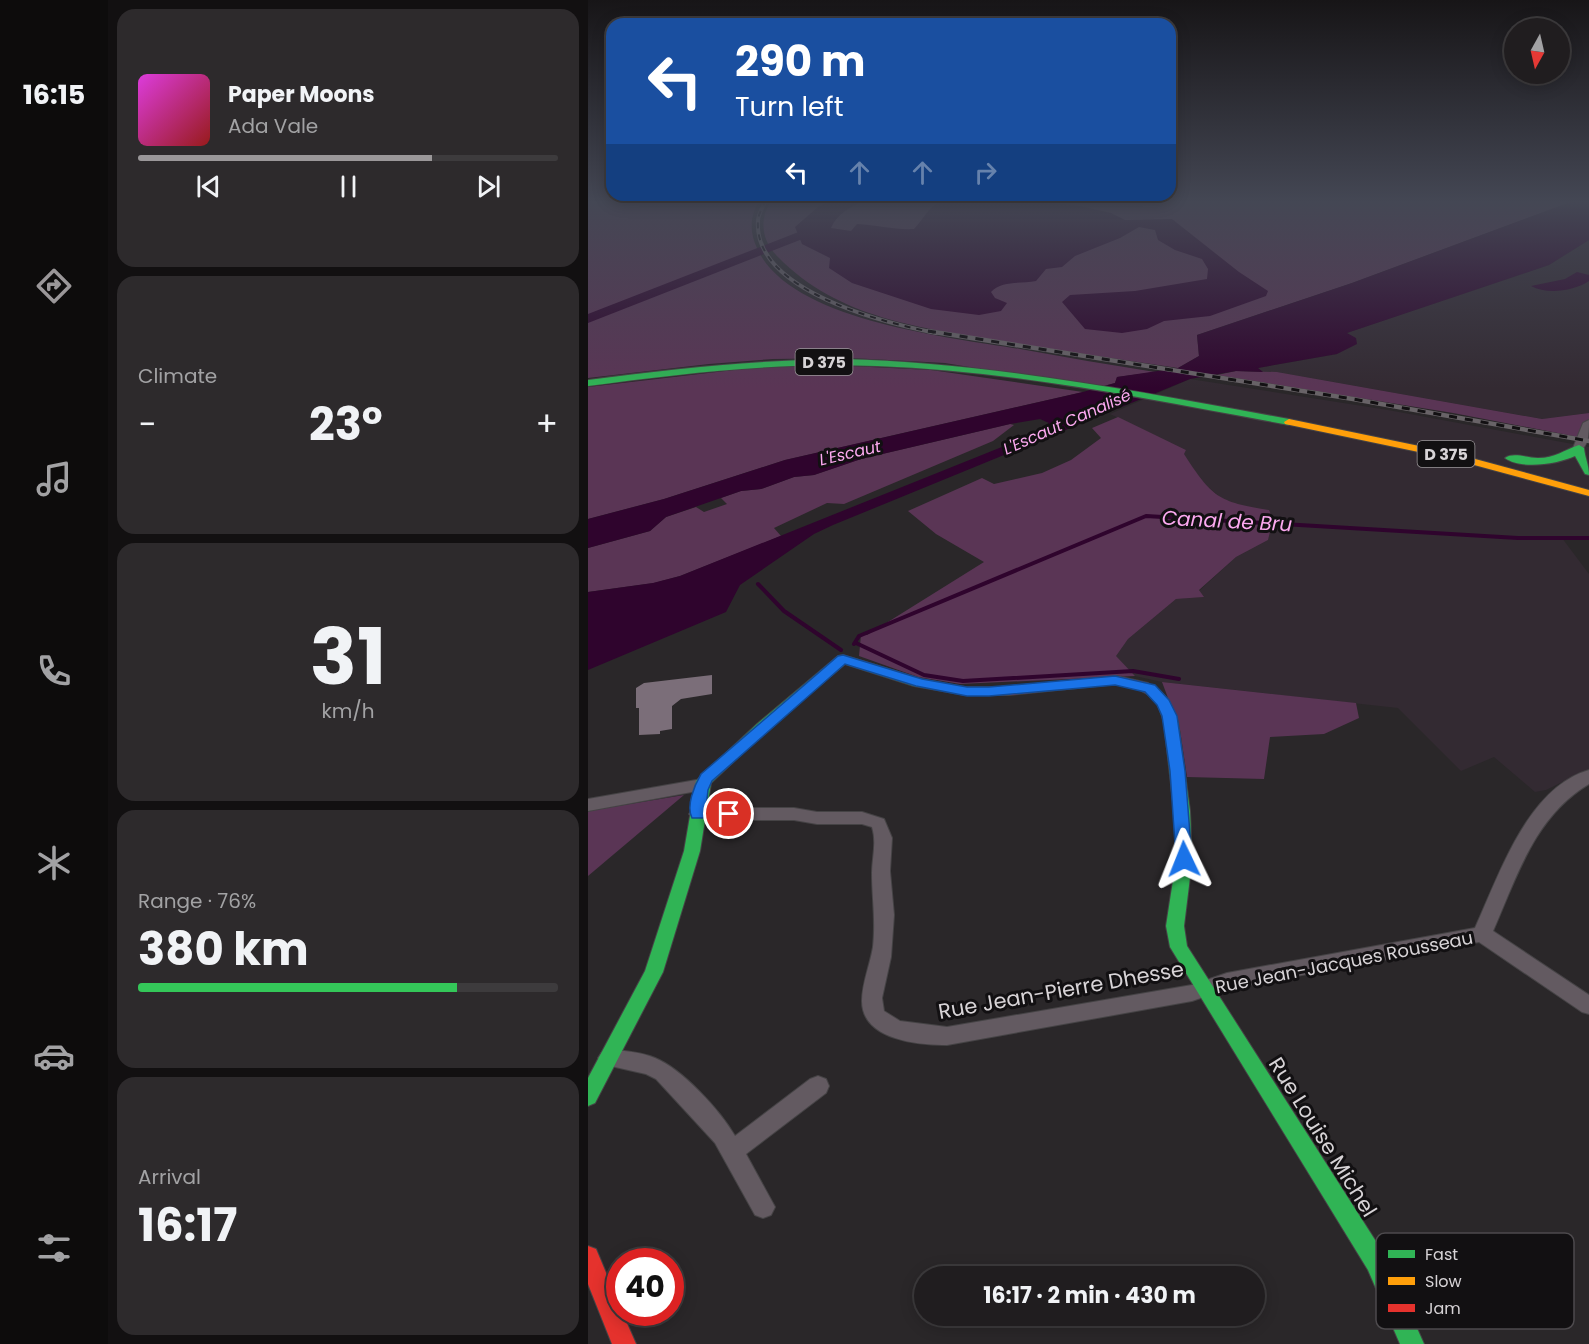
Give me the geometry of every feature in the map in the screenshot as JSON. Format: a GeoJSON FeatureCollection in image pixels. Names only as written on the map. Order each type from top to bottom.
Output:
{"type":"FeatureCollection","features":[{"type":"Feature","properties":{"kind":"main road","name":"D 375"},"geometry":{"type":"LineString","coordinates":[[588,382],[728,366],[836,362],[951,368],[1171,401],[1300,424],[1437,452],[1589,493]]}},
{"type":"Feature","properties":{"kind":"main road"},"geometry":{"type":"LineString","coordinates":[[1300,424],[1406,437],[1529,461],[1560,459],[1579,448],[1582,462],[1589,472]]}},
{"type":"Feature","properties":{"kind":"main road","name":"Rue Jean-Jacques Rousseau"},"geometry":{"type":"LineString","coordinates":[[702,785],[706,778],[727,759],[843,659],[921,683],[967,691],[989,692],[1115,680],[1144,686],[1155,692],[1164,703],[1171,721],[1184,836],[1184,871],[1176,929],[1177,941],[1183,957],[1204,990]]}},
{"type":"Feature","properties":{"kind":"main road"},"geometry":{"type":"LineString","coordinates":[[588,1097],[654,972],[692,851],[702,785]]}},
{"type":"Feature","properties":{"kind":"main road","name":"Rue Louise Michel"},"geometry":{"type":"LineString","coordinates":[[1204,990],[1376,1262]]}},
{"type":"Feature","properties":{"kind":"main road"},"geometry":{"type":"LineString","coordinates":[[588,1257],[624,1344]]}},
{"type":"Feature","properties":{"kind":"main road","name":"Rue Louise Michel"},"geometry":{"type":"LineString","coordinates":[[1405,1329],[1412,1344]]}},
{"type":"Feature","properties":{"kind":"street"},"geometry":{"type":"LineString","coordinates":[[1579,448],[1589,423]]}},
{"type":"Feature","properties":{"kind":"street"},"geometry":{"type":"LineString","coordinates":[[1482,934],[1528,833],[1539,815],[1565,790],[1589,776]]}},
{"type":"Feature","properties":{"kind":"street"},"geometry":{"type":"LineString","coordinates":[[588,805],[702,785]]}},
{"type":"Feature","properties":{"kind":"street","name":"Rue Jean-Pierre Dhesse"},"geometry":{"type":"LineString","coordinates":[[698,814],[794,814],[817,818],[862,818],[878,823],[883,833],[880,878],[884,903],[880,961],[874,985],[873,1006],[876,1017],[888,1025],[927,1035],[947,1036],[1204,990]]}},
{"type":"Feature","properties":{"kind":"street","name":"Rue Jean-Jacques Rousseau"},"geometry":{"type":"LineString","coordinates":[[1204,990],[1227,981],[1482,934],[1589,1006]]}},
{"type":"Feature","properties":{"kind":"street"},"geometry":{"type":"LineString","coordinates":[[609,1058],[649,1065],[664,1072],[718,1130],[763,1207]]}},
{"type":"Feature","properties":{"kind":"street"},"geometry":{"type":"LineString","coordinates":[[732,1152],[818,1086]]}},
{"type":"Feature","properties":{"kind":"shaded area"},"geometry":{"type":"Polygon","coordinates":[[[588,263],[768,263],[775,273],[802,293],[836,309],[874,321],[914,331],[1155,372],[1117,377],[1115,383],[1096,388],[945,363],[851,358],[773,359],[588,378],[588,263]]]}},
{"type":"Feature","properties":{"kind":"shaded area"},"geometry":{"type":"Polygon","coordinates":[[[785,263],[1407,263],[1197,335],[1199,356],[1178,368],[912,325],[854,307],[802,278],[785,263]]]}},
{"type":"Feature","properties":{"kind":"shaded area"},"geometry":{"type":"Polygon","coordinates":[[[1553,263],[1589,263],[1589,413],[1542,419],[1277,372],[1263,372],[1257,368],[1337,354],[1346,333],[1553,263]]]}},
{"type":"Feature","properties":{"kind":"shaded area"},"geometry":{"type":"Polygon","coordinates":[[[830,365],[931,370],[1083,392],[785,460],[664,499],[588,519],[588,387],[751,368],[830,365]]]}},
{"type":"Feature","properties":{"kind":"shaded area"},"geometry":{"type":"Polygon","coordinates":[[[1236,371],[1277,372],[1542,419],[1589,413],[1589,439],[1453,413],[1217,375],[1236,371]]]}},
{"type":"Feature","properties":{"kind":"shaded area"},"geometry":{"type":"Polygon","coordinates":[[[1190,379],[1388,410],[1589,447],[1589,537],[1562,538],[1589,574],[1589,769],[1546,790],[1535,792],[1494,757],[1461,771],[1398,708],[1162,682],[1135,676],[1115,656],[1128,639],[1176,599],[1203,597],[1199,591],[1236,557],[1268,540],[1269,510],[1234,505],[1220,497],[1202,482],[1183,454],[1186,450],[1110,414],[1190,379]]]}},
{"type":"Feature","properties":{"kind":"shaded area"},"geometry":{"type":"Polygon","coordinates":[[[1118,417],[1186,450],[1184,454],[1202,480],[1218,495],[1238,504],[1269,510],[1273,519],[1268,540],[1236,557],[1199,590],[1204,597],[1176,599],[1128,639],[1116,656],[1135,676],[960,684],[918,677],[859,656],[861,635],[867,635],[984,562],[936,534],[908,511],[982,478],[994,484],[1042,473],[1071,460],[1101,438],[1092,428],[1118,417]]]}},
{"type":"Feature","properties":{"kind":"shaded area"},"geometry":{"type":"Polygon","coordinates":[[[1010,424],[1014,425],[993,441],[844,504],[827,503],[774,528],[781,536],[680,576],[654,583],[588,592],[588,548],[650,531],[666,517],[696,507],[704,512],[727,504],[721,498],[741,491],[761,489],[794,477],[814,475],[861,459],[1010,424]]]}},
{"type":"Feature","properties":{"kind":"shaded area"},"geometry":{"type":"Polygon","coordinates":[[[1162,682],[1356,703],[1359,718],[1324,734],[1270,737],[1264,779],[1187,777],[1180,730],[1162,682]]]}},
{"type":"Feature","properties":{"kind":"shaded area"},"geometry":{"type":"Polygon","coordinates":[[[684,795],[588,876],[588,811],[684,795]]]}},
{"type":"Feature","properties":{"kind":"water"},"geometry":{"type":"Polygon","coordinates":[[[830,263],[1067,263],[1062,267],[1046,269],[1036,281],[1006,284],[995,288],[991,292],[995,298],[1007,303],[1001,311],[979,315],[931,309],[852,283],[829,268],[830,263]]]}},
{"type":"Feature","properties":{"kind":"water"},"geometry":{"type":"Polygon","coordinates":[[[1204,263],[1227,263],[1268,291],[1266,296],[1210,316],[1164,321],[1147,329],[1122,333],[1085,329],[1062,302],[1070,295],[1135,291],[1207,279],[1208,269],[1204,263]]]}},
{"type":"Feature","properties":{"kind":"water"},"geometry":{"type":"Polygon","coordinates":[[[1407,263],[1553,263],[1347,333],[1356,338],[1357,344],[1337,354],[1258,368],[1263,372],[1236,371],[1190,379],[833,525],[814,534],[740,585],[726,612],[588,670],[588,592],[653,583],[680,576],[1027,437],[1049,423],[1040,419],[1010,424],[861,459],[814,475],[794,477],[761,489],[741,491],[666,517],[650,531],[588,548],[588,519],[664,499],[785,460],[1083,392],[1115,383],[1117,377],[1178,368],[1199,356],[1197,335],[1407,263]]]}},
{"type":"Feature","properties":{"kind":"water"},"geometry":{"type":"Polygon","coordinates":[[[1577,272],[1589,275],[1589,281],[1560,291],[1537,289],[1531,286],[1565,279],[1577,272]]]}},
{"type":"Feature","properties":{"kind":"building"},"geometry":{"type":"Polygon","coordinates":[[[712,675],[712,694],[681,699],[672,706],[672,729],[660,731],[660,734],[639,735],[636,688],[644,683],[712,675]]]}},
{"type":"Feature","properties":{"kind":"waterway"},"geometry":{"type":"LineString","coordinates":[[588,319],[731,263]]}},
{"type":"Feature","properties":{"kind":"waterway","name":"Canal de Bru"},"geometry":{"type":"LineString","coordinates":[[854,644],[859,636],[1146,516],[1518,538],[1589,538]]}},
{"type":"Feature","properties":{"kind":"waterway"},"geometry":{"type":"LineString","coordinates":[[758,584],[784,611],[841,650]]}},
{"type":"Feature","properties":{"kind":"waterway","name":"Canal de Bru"},"geometry":{"type":"LineString","coordinates":[[856,643],[924,675],[963,681],[1133,671],[1179,679]]}},
{"type":"Feature","properties":{"kind":"railway"},"geometry":{"type":"LineString","coordinates":[[774,263],[799,285],[826,300],[856,312],[936,333]]}},
{"type":"Feature","properties":{"kind":"railway"},"geometry":{"type":"LineString","coordinates":[[928,331],[1353,399],[1589,441]]}},
{"type":"Feature","properties":{"kind":"traffic: fast"},"geometry":{"type":"LineString","coordinates":[[588,383],[769,364],[878,363],[930,366],[1033,378],[1289,422]]}},
{"type":"Feature","properties":{"kind":"traffic: fast"},"geometry":{"type":"LineString","coordinates":[[1579,448],[1580,458],[1589,472]]}},
{"type":"Feature","properties":{"kind":"traffic: fast"},"geometry":{"type":"LineString","coordinates":[[1510,458],[1555,460],[1579,448]]}},
{"type":"Feature","properties":{"kind":"traffic: fast"},"geometry":{"type":"LineString","coordinates":[[588,1097],[654,972],[692,851],[704,781],[762,727],[843,659],[919,683],[965,691]]}},
{"type":"Feature","properties":{"kind":"traffic: fast"},"geometry":{"type":"LineString","coordinates":[[1155,694],[1164,704],[1171,722],[1182,811],[1184,861],[1175,926],[1179,947],[1376,1262]]}},
{"type":"Feature","properties":{"kind":"traffic: fast"},"geometry":{"type":"LineString","coordinates":[[1405,1329],[1412,1344]]}},
{"type":"Feature","properties":{"kind":"traffic: slow"},"geometry":{"type":"LineString","coordinates":[[1289,422],[1453,456],[1589,493]]}},
{"type":"Feature","properties":{"kind":"traffic: jam"},"geometry":{"type":"LineString","coordinates":[[965,691],[1009,691],[1117,680],[1143,686],[1155,694]]}},
{"type":"Feature","properties":{"kind":"traffic: jam"},"geometry":{"type":"LineString","coordinates":[[588,1257],[624,1344]]}},
{"type":"Feature","properties":{"kind":"route"},"geometry":{"type":"LineString","coordinates":[[729,814],[698,814],[702,785],[706,778],[843,659],[921,683],[954,690],[989,692],[1115,680],[1150,688],[1164,703],[1172,727],[1178,771],[1184,859]]}},
{"type":"Feature","properties":{"kind":"water label","name":"L'Escaut Canalisé"},"geometry":{"type":"Point","coordinates":[1067,422]}},
{"type":"Feature","properties":{"kind":"water label","name":"L'Escaut"},"geometry":{"type":"Point","coordinates":[850,453]}}]}
